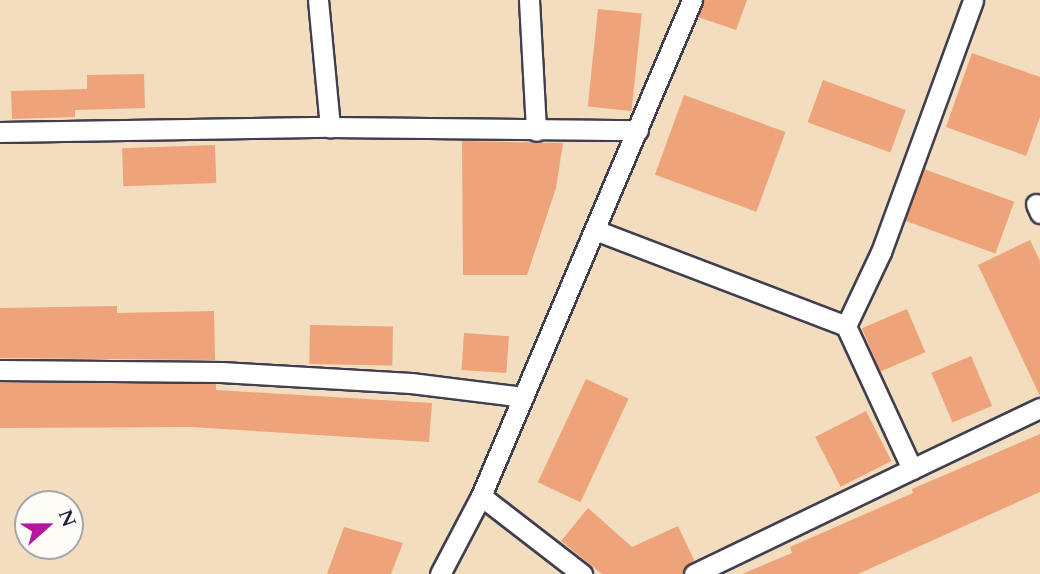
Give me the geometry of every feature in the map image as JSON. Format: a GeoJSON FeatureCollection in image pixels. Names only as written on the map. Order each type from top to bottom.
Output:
{"type":"FeatureCollection","features":[{"type":"Feature","properties":{"kind":"street"},"geometry":{"type":"LineString","coordinates":[[318,0],[330,127]]}},
{"type":"Feature","properties":{"kind":"street"},"geometry":{"type":"LineString","coordinates":[[529,0],[536,131]]}},
{"type":"Feature","properties":{"kind":"street"},"geometry":{"type":"LineString","coordinates":[[440,574],[481,496],[692,0]]}},
{"type":"Feature","properties":{"kind":"street"},"geometry":{"type":"LineString","coordinates":[[846,326],[881,252],[974,0]]}},
{"type":"Feature","properties":{"kind":"street"},"geometry":{"type":"LineString","coordinates":[[0,132],[330,127],[638,130]]}},
{"type":"Feature","properties":{"kind":"street"},"geometry":{"type":"LineString","coordinates":[[595,230],[846,326],[912,469]]}},
{"type":"Feature","properties":{"kind":"street"},"geometry":{"type":"LineString","coordinates":[[0,370],[221,372],[411,383],[523,397]]}},
{"type":"Feature","properties":{"kind":"street"},"geometry":{"type":"LineString","coordinates":[[694,574],[1040,408]]}},
{"type":"Feature","properties":{"kind":"street"},"geometry":{"type":"LineString","coordinates":[[481,496],[582,574]]}},
{"type":"Feature","properties":{"kind":"building"},"geometry":{"type":"Polygon","coordinates":[[[704,0],[747,0],[736,30],[698,17],[704,0]]]}},
{"type":"Feature","properties":{"kind":"building"},"geometry":{"type":"Polygon","coordinates":[[[598,9],[642,14],[632,111],[588,106],[598,9]]]}},
{"type":"Feature","properties":{"kind":"building"},"geometry":{"type":"Polygon","coordinates":[[[972,53],[1040,77],[1040,117],[1026,156],[946,127],[972,53]]]}},
{"type":"Feature","properties":{"kind":"building"},"geometry":{"type":"Polygon","coordinates":[[[144,74],[145,108],[75,110],[75,117],[12,119],[11,91],[87,89],[87,75],[144,74]]]}},
{"type":"Feature","properties":{"kind":"building"},"geometry":{"type":"Polygon","coordinates":[[[823,80],[906,110],[890,152],[808,122],[823,80]]]}},
{"type":"Feature","properties":{"kind":"building"},"geometry":{"type":"Polygon","coordinates":[[[684,95],[785,132],[756,212],[655,175],[684,95]]]}},
{"type":"Feature","properties":{"kind":"building"},"geometry":{"type":"Polygon","coordinates":[[[462,141],[563,143],[556,188],[527,275],[463,275],[462,141]]]}},
{"type":"Feature","properties":{"kind":"building"},"geometry":{"type":"Polygon","coordinates":[[[215,145],[216,183],[123,186],[122,148],[215,145]]]}},
{"type":"Feature","properties":{"kind":"building"},"geometry":{"type":"Polygon","coordinates":[[[924,169],[1014,202],[995,254],[905,221],[924,169]]]}},
{"type":"Feature","properties":{"kind":"building"},"geometry":{"type":"Polygon","coordinates":[[[1030,240],[1040,261],[1040,396],[978,265],[1030,240]]]}},
{"type":"Feature","properties":{"kind":"building"},"geometry":{"type":"Polygon","coordinates":[[[117,306],[117,313],[214,311],[215,360],[0,358],[0,308],[117,306]]]}},
{"type":"Feature","properties":{"kind":"building"},"geometry":{"type":"Polygon","coordinates":[[[907,309],[925,352],[880,371],[862,328],[907,309]]]}},
{"type":"Feature","properties":{"kind":"building"},"geometry":{"type":"Polygon","coordinates":[[[310,325],[393,326],[392,365],[309,364],[310,325]]]}},
{"type":"Feature","properties":{"kind":"building"},"geometry":{"type":"Polygon","coordinates":[[[464,333],[509,336],[506,373],[461,370],[464,333]]]}},
{"type":"Feature","properties":{"kind":"building"},"geometry":{"type":"Polygon","coordinates":[[[971,356],[992,406],[953,423],[931,373],[971,356]]]}},
{"type":"Feature","properties":{"kind":"building"},"geometry":{"type":"Polygon","coordinates":[[[586,379],[629,399],[580,502],[538,482],[586,379]]]}},
{"type":"Feature","properties":{"kind":"building"},"geometry":{"type":"Polygon","coordinates":[[[0,382],[216,384],[216,390],[432,403],[429,442],[191,427],[0,428],[0,382]]]}},
{"type":"Feature","properties":{"kind":"building"},"geometry":{"type":"Polygon","coordinates":[[[866,411],[891,461],[841,487],[815,437],[866,411]]]}},
{"type":"Feature","properties":{"kind":"building"},"geometry":{"type":"Polygon","coordinates":[[[1040,434],[1040,492],[858,574],[742,574],[792,553],[790,547],[913,493],[912,489],[1040,434]]]}},
{"type":"Feature","properties":{"kind":"building"},"geometry":{"type":"Polygon","coordinates":[[[588,508],[632,547],[678,526],[694,560],[682,574],[602,574],[561,541],[588,508]]]}},
{"type":"Feature","properties":{"kind":"building"},"geometry":{"type":"Polygon","coordinates":[[[344,527],[403,543],[391,574],[327,574],[344,527]]]}}]}
